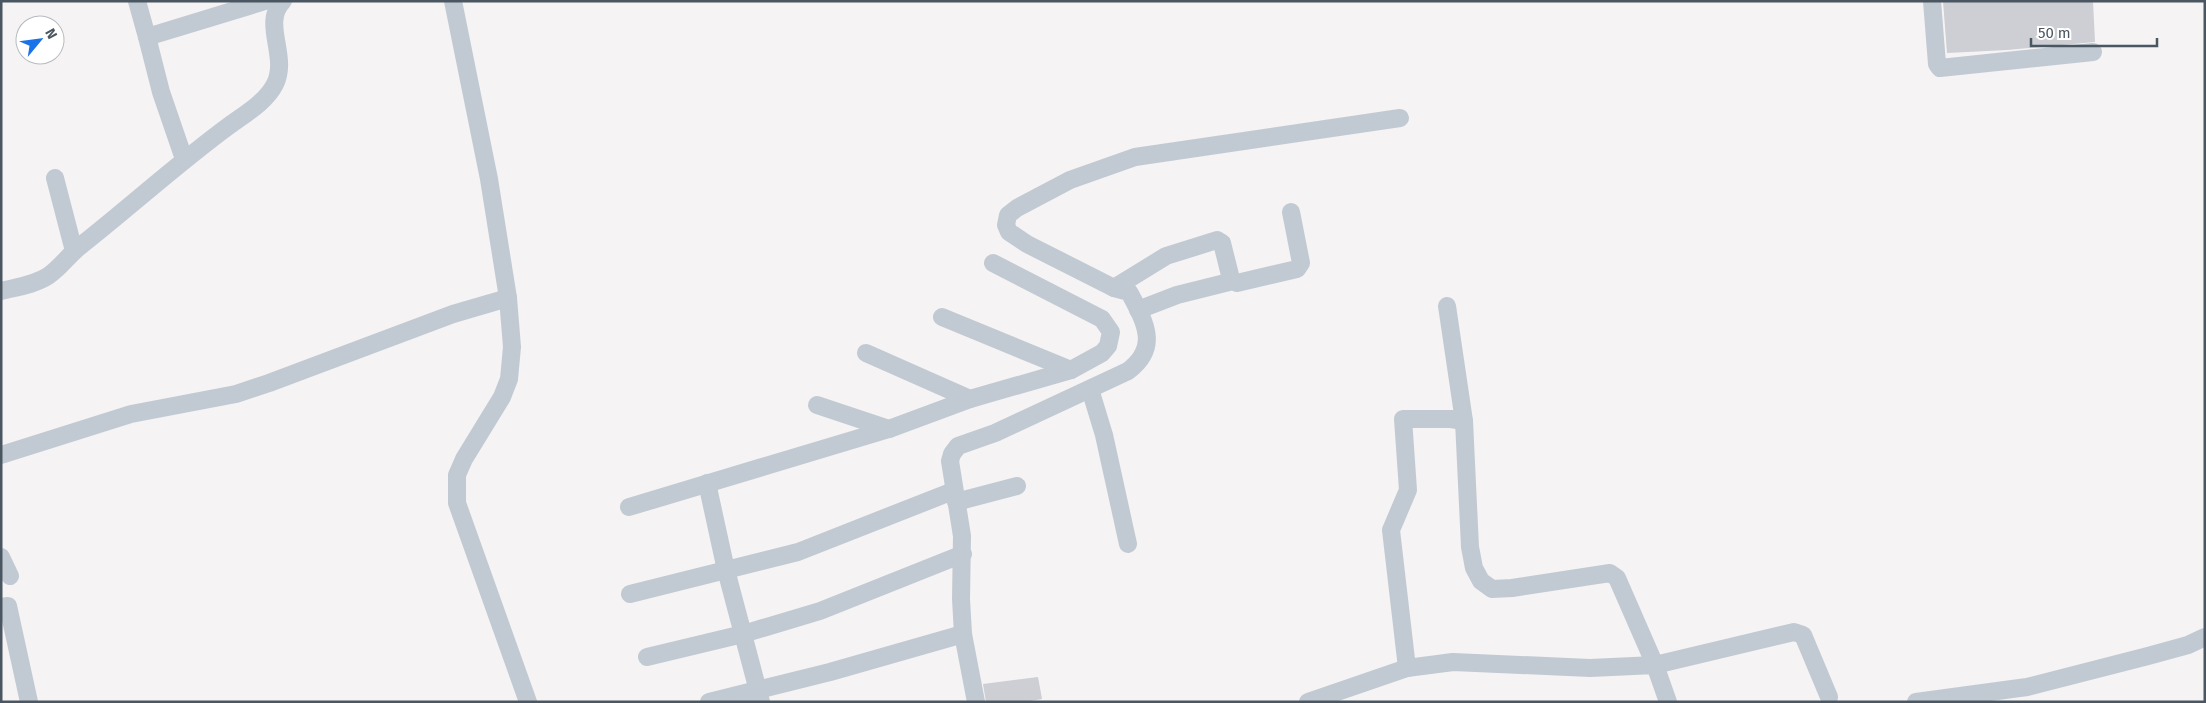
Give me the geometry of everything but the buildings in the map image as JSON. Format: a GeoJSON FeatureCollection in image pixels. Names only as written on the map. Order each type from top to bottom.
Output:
{"type":"FeatureCollection","features":[{"type":"Feature","properties":{"kind":"street"},"geometry":{"type":"LineString","coordinates":[[137,1],[161,92],[184,159]]}},
{"type":"Feature","properties":{"kind":"street"},"geometry":{"type":"LineString","coordinates":[[453,1],[489,179],[508,298],[512,339],[512,364],[509,378],[502,397],[464,459],[457,475],[457,503],[528,702]]}},
{"type":"Feature","properties":{"kind":"street"},"geometry":{"type":"LineString","coordinates":[[1932,1],[1937,64],[1940,68],[2093,52]]}},
{"type":"Feature","properties":{"kind":"street"},"geometry":{"type":"LineString","coordinates":[[1,291],[38,282],[50,274],[74,251],[138,201],[184,159],[261,101],[274,85],[279,72],[279,51],[273,22],[274,3],[147,37]]}},
{"type":"Feature","properties":{"kind":"street"},"geometry":{"type":"LineString","coordinates":[[976,702],[963,634],[960,600],[963,554],[950,461],[952,454],[958,446],[995,433],[1114,379],[1140,362],[1146,351],[1147,339],[1138,310],[1129,292],[1114,288],[1026,244],[1009,232],[1006,224],[1008,215],[1017,208],[1070,180],[1135,157],[1400,118]]}},
{"type":"Feature","properties":{"kind":"street"},"geometry":{"type":"LineString","coordinates":[[55,178],[74,251]]}},
{"type":"Feature","properties":{"kind":"street"},"geometry":{"type":"LineString","coordinates":[[1138,310],[1185,293],[1233,281],[1237,283],[1300,267],[1299,248],[1292,212]]}},
{"type":"Feature","properties":{"kind":"street"},"geometry":{"type":"LineString","coordinates":[[1114,288],[1166,256],[1217,240],[1222,243],[1233,281]]}},
{"type":"Feature","properties":{"kind":"street"},"geometry":{"type":"LineString","coordinates":[[629,507],[889,429],[970,399],[1071,370],[1102,353],[1108,346],[1111,339],[1107,325],[1102,318],[993,263]]}},
{"type":"Feature","properties":{"kind":"street"},"geometry":{"type":"LineString","coordinates":[[1,455],[131,414],[236,394],[453,314],[508,298]]}},
{"type":"Feature","properties":{"kind":"street"},"geometry":{"type":"LineString","coordinates":[[1447,306],[1464,421],[1470,547],[1474,568],[1481,581],[1492,589],[1512,588],[1610,573],[1621,586],[1655,665],[1668,702]]}},
{"type":"Feature","properties":{"kind":"street"},"geometry":{"type":"LineString","coordinates":[[942,316],[1071,370]]}},
{"type":"Feature","properties":{"kind":"street"},"geometry":{"type":"LineString","coordinates":[[866,353],[970,399]]}},
{"type":"Feature","properties":{"kind":"street"},"geometry":{"type":"LineString","coordinates":[[1090,389],[1104,435],[1128,544]]}},
{"type":"Feature","properties":{"kind":"street"},"geometry":{"type":"LineString","coordinates":[[817,405],[889,429]]}},
{"type":"Feature","properties":{"kind":"street"},"geometry":{"type":"LineString","coordinates":[[1408,668],[1391,530],[1408,490],[1403,419],[1452,419],[1464,421]]}},
{"type":"Feature","properties":{"kind":"street"},"geometry":{"type":"LineString","coordinates":[[707,483],[726,570],[759,695]]}},
{"type":"Feature","properties":{"kind":"street"},"geometry":{"type":"LineString","coordinates":[[630,594],[798,552],[955,497],[1017,486]]}},
{"type":"Feature","properties":{"kind":"street"},"geometry":{"type":"LineString","coordinates":[[647,657],[742,634],[820,611],[963,554]]}},
{"type":"Feature","properties":{"kind":"street"},"geometry":{"type":"LineString","coordinates":[[1,557],[10,576]]}},
{"type":"Feature","properties":{"kind":"street"},"geometry":{"type":"LineString","coordinates":[[1,607],[8,606],[29,702]]}},
{"type":"Feature","properties":{"kind":"street"},"geometry":{"type":"LineString","coordinates":[[1308,702],[1408,668],[1454,662],[1590,668],[1655,665],[1797,632],[1803,635],[1829,697]]}},
{"type":"Feature","properties":{"kind":"street"},"geometry":{"type":"LineString","coordinates":[[709,702],[759,695],[830,672],[963,634]]}},
{"type":"Feature","properties":{"kind":"street"},"geometry":{"type":"LineString","coordinates":[[1916,702],[2028,694],[2188,645],[2205,637]]}}]}
